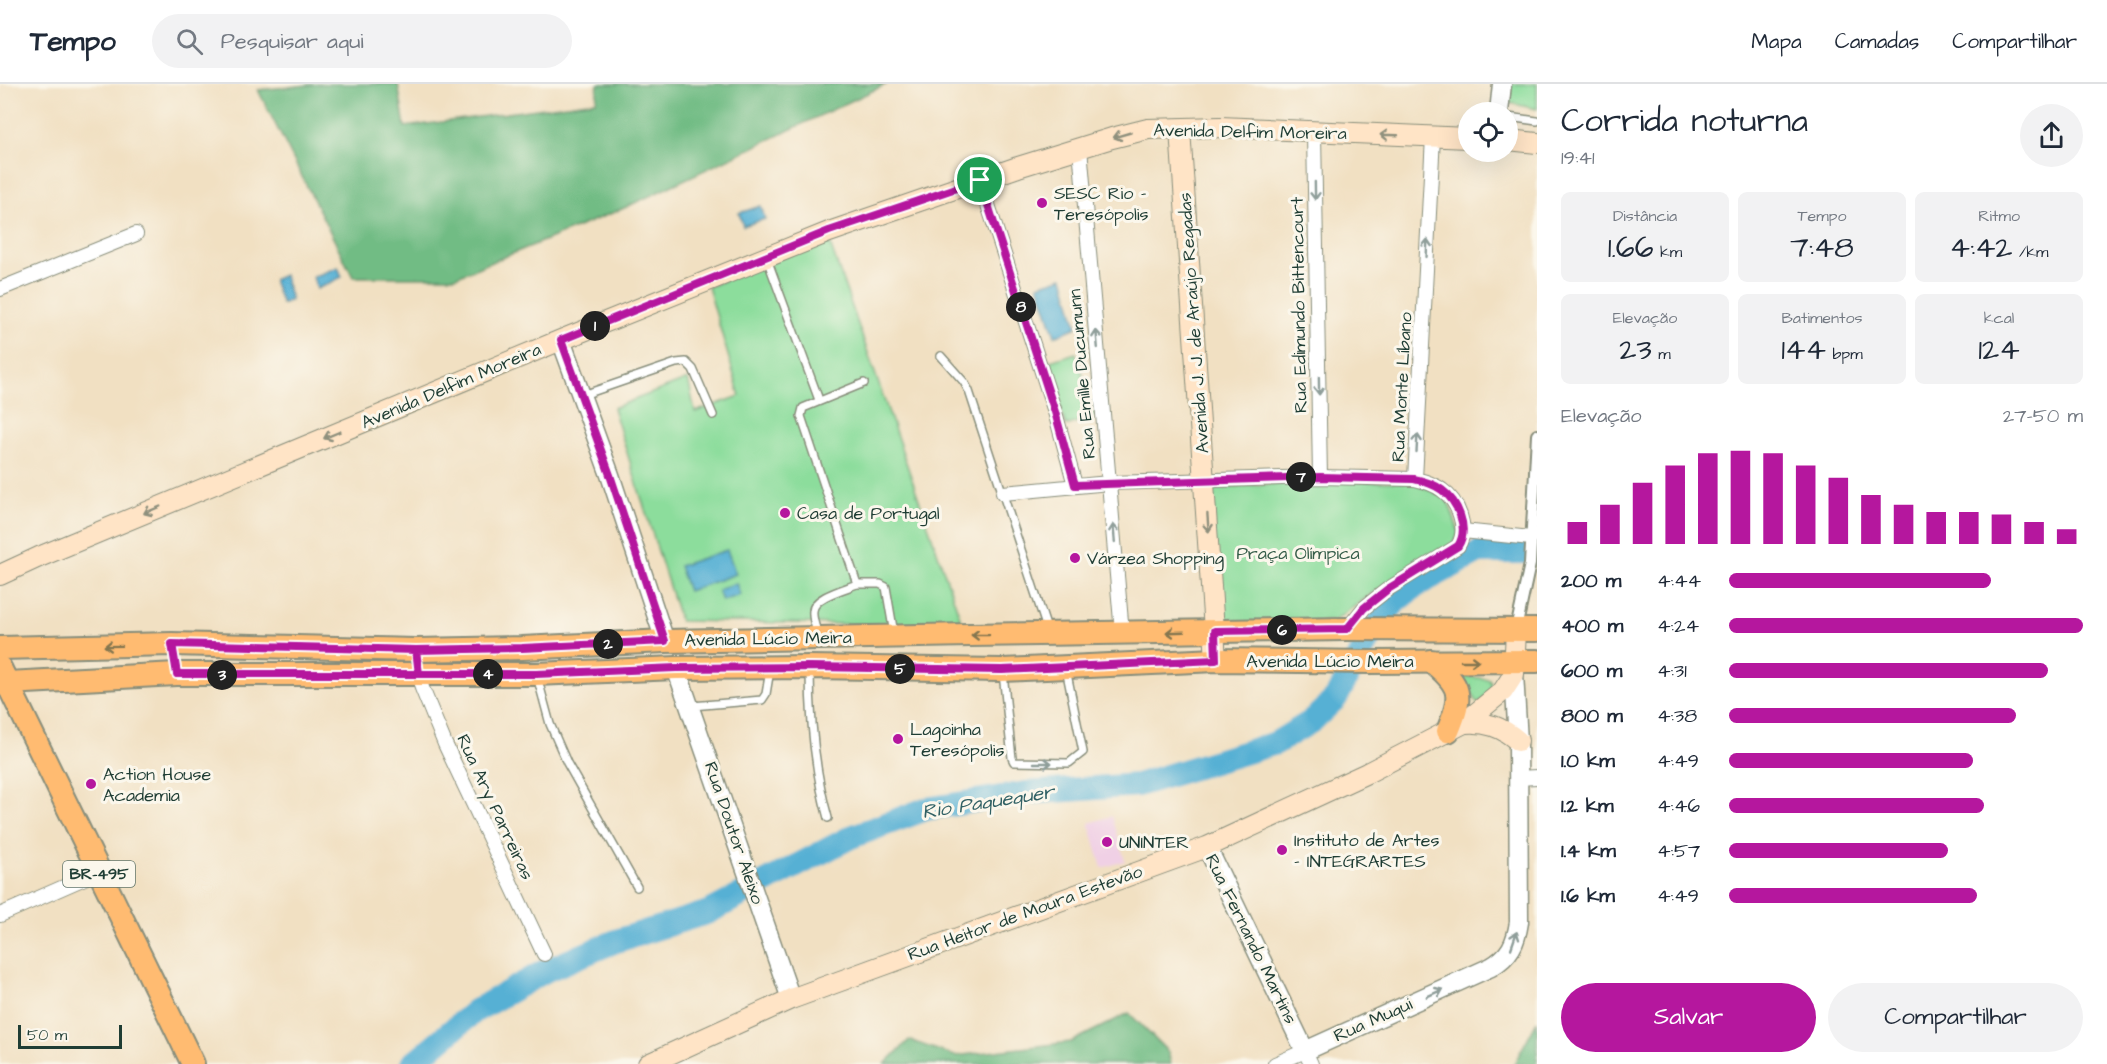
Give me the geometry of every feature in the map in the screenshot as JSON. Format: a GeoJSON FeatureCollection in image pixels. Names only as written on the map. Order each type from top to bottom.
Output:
{"type":"FeatureCollection","features":[{"type":"Feature","properties":{"kind":"main road","name":"Avenida Delfim Moreira"},"geometry":{"type":"LineString","coordinates":[[0,575],[39,556],[829,231],[1080,148],[1140,130],[1260,128],[1314,133],[1458,137]]}},
{"type":"Feature","properties":{"kind":"main road","name":"Avenida J. J. de Araújo Regadas"},"geometry":{"type":"LineString","coordinates":[[1180,129],[1216,660]]}},
{"type":"Feature","properties":{"kind":"main road"},"geometry":{"type":"LineString","coordinates":[[1518,141],[1537,143]]}},
{"type":"Feature","properties":{"kind":"main road"},"geometry":{"type":"LineString","coordinates":[[1522,665],[1526,629]]}},
{"type":"Feature","properties":{"kind":"main road","name":"Avenida Lúcio Meira"},"geometry":{"type":"LineString","coordinates":[[0,648],[172,644],[416,650],[895,636],[1526,629]]}},
{"type":"Feature","properties":{"kind":"main road"},"geometry":{"type":"LineString","coordinates":[[172,644],[177,674]]}},
{"type":"Feature","properties":{"kind":"main road","name":"Avenida Lúcio Meira"},"geometry":{"type":"LineString","coordinates":[[4,675],[536,674],[676,668],[771,667],[1002,670],[1216,660],[1431,661],[1522,665]]}},
{"type":"Feature","properties":{"kind":"main road"},"geometry":{"type":"LineString","coordinates":[[1431,661],[1448,678],[1457,692],[1456,727],[1481,722],[1491,724],[1518,741]]}},
{"type":"Feature","properties":{"kind":"main road","name":"Rua Heitor de Moura Estevão"},"geometry":{"type":"LineString","coordinates":[[648,1064],[791,999],[1207,847],[1367,773],[1456,727],[1503,691],[1522,665]]}},
{"type":"Feature","properties":{"kind":"main road","name":"BR-495"},"geometry":{"type":"LineString","coordinates":[[4,675],[193,1064]]}},
{"type":"Feature","properties":{"kind":"street"},"geometry":{"type":"LineString","coordinates":[[1500,102],[1502,84]]}},
{"type":"Feature","properties":{"kind":"street","name":"Rua Edimundo Bittencourt"},"geometry":{"type":"LineString","coordinates":[[1314,133],[1320,477]]}},
{"type":"Feature","properties":{"kind":"street","name":"Rua Monte Líbano"},"geometry":{"type":"LineString","coordinates":[[1433,136],[1414,479],[1428,482],[1442,490],[1452,500],[1459,514],[1463,531]]}},
{"type":"Feature","properties":{"kind":"street","name":"Rua Emille Ducumunn"},"geometry":{"type":"LineString","coordinates":[[1080,148],[1122,633]]}},
{"type":"Feature","properties":{"kind":"street"},"geometry":{"type":"LineString","coordinates":[[980,180],[1055,412],[1075,485]]}},
{"type":"Feature","properties":{"kind":"street"},"geometry":{"type":"LineString","coordinates":[[0,289],[136,234]]}},
{"type":"Feature","properties":{"kind":"street"},"geometry":{"type":"LineString","coordinates":[[561,340],[610,475],[665,641]]}},
{"type":"Feature","properties":{"kind":"street"},"geometry":{"type":"LineString","coordinates":[[1526,629],[1537,435]]}},
{"type":"Feature","properties":{"kind":"street"},"geometry":{"type":"LineString","coordinates":[[1003,493],[1109,483],[1320,477],[1414,479]]}},
{"type":"Feature","properties":{"kind":"street"},"geometry":{"type":"LineString","coordinates":[[1354,630],[1359,614],[1383,593],[1458,546],[1463,531],[1531,540]]}},
{"type":"Feature","properties":{"kind":"street","name":"Rua Ary Parreiras"},"geometry":{"type":"LineString","coordinates":[[416,650],[422,688],[445,744],[544,954]]}},
{"type":"Feature","properties":{"kind":"street","name":"Rua Muqui"},"geometry":{"type":"LineString","coordinates":[[1275,1064],[1308,1057],[1503,960],[1516,939],[1519,922],[1518,741],[1522,665]]}},
{"type":"Feature","properties":{"kind":"street","name":"Rua Doutor Aleixo"},"geometry":{"type":"LineString","coordinates":[[676,668],[791,999]]}},
{"type":"Feature","properties":{"kind":"street"},"geometry":{"type":"LineString","coordinates":[[1518,778],[1537,777]]}},
{"type":"Feature","properties":{"kind":"street","name":"Rua Fernando Martins"},"geometry":{"type":"LineString","coordinates":[[1207,847],[1308,1057]]}},
{"type":"Feature","properties":{"kind":"street"},"geometry":{"type":"LineString","coordinates":[[0,915],[98,872]]}},
{"type":"Feature","properties":{"kind":"lane"},"geometry":{"type":"LineString","coordinates":[[1518,118],[1537,121]]}},
{"type":"Feature","properties":{"kind":"lane"},"geometry":{"type":"LineString","coordinates":[[766,257],[819,400]]}},
{"type":"Feature","properties":{"kind":"lane"},"geometry":{"type":"LineString","coordinates":[[941,356],[969,391],[1049,635]]}},
{"type":"Feature","properties":{"kind":"lane"},"geometry":{"type":"LineString","coordinates":[[581,396],[676,363],[686,362],[693,369],[713,415]]}},
{"type":"Feature","properties":{"kind":"lane"},"geometry":{"type":"LineString","coordinates":[[857,584],[801,416],[803,408],[864,383]]}},
{"type":"Feature","properties":{"kind":"lane"},"geometry":{"type":"LineString","coordinates":[[819,638],[812,613],[818,600],[857,584],[880,584],[886,587],[895,636]]}},
{"type":"Feature","properties":{"kind":"lane"},"geometry":{"type":"LineString","coordinates":[[690,706],[762,700],[766,694],[771,667]]}},
{"type":"Feature","properties":{"kind":"lane"},"geometry":{"type":"LineString","coordinates":[[810,667],[814,755],[818,782],[828,818]]}},
{"type":"Feature","properties":{"kind":"lane"},"geometry":{"type":"LineString","coordinates":[[1002,670],[1014,762],[1069,763],[1083,752],[1066,668]]}},
{"type":"Feature","properties":{"kind":"lane"},"geometry":{"type":"LineString","coordinates":[[536,674],[550,724],[567,763],[637,887]]}},
{"type":"Feature","properties":{"kind":"shaded area","name":"UNINTER"},"geometry":{"type":"Polygon","coordinates":[[[1112,816],[1125,861],[1102,868],[1089,823],[1112,816]]]}},
{"type":"Feature","properties":{"kind":"green space"},"geometry":{"type":"Polygon","coordinates":[[[319,84],[398,84],[405,127],[596,101],[598,84],[887,84],[622,209],[455,277],[353,277],[258,90],[319,84]]]}},
{"type":"Feature","properties":{"kind":"green space"},"geometry":{"type":"Polygon","coordinates":[[[1511,84],[1537,84],[1537,109],[1518,105],[1518,102],[1509,102],[1511,84]]]}},
{"type":"Feature","properties":{"kind":"green space","name":"Casa de Portugal"},"geometry":{"type":"Polygon","coordinates":[[[828,238],[963,626],[680,621],[613,408],[688,379],[695,412],[740,396],[708,287],[828,238]]]}},
{"type":"Feature","properties":{"kind":"green space"},"geometry":{"type":"Polygon","coordinates":[[[1076,353],[1095,416],[1066,426],[1047,362],[1076,353]]]}},
{"type":"Feature","properties":{"kind":"green space","name":"Praça Olímpica"},"geometry":{"type":"Polygon","coordinates":[[[1318,481],[1415,482],[1447,498],[1459,532],[1452,548],[1373,593],[1334,621],[1218,626],[1211,488],[1318,481]]]}},
{"type":"Feature","properties":{"kind":"green space"},"geometry":{"type":"Polygon","coordinates":[[[1462,676],[1489,679],[1493,688],[1478,704],[1462,676]]]}},
{"type":"Feature","properties":{"kind":"green space"},"geometry":{"type":"Polygon","coordinates":[[[1129,1013],[1168,1052],[1171,1064],[885,1064],[909,1040],[955,1056],[1071,1042],[1129,1013]]]}},
{"type":"Feature","properties":{"kind":"green space"},"geometry":{"type":"Polygon","coordinates":[[[1537,1021],[1537,1064],[1514,1064],[1537,1021]]]}},
{"type":"Feature","properties":{"kind":"water"},"geometry":{"type":"Polygon","coordinates":[[[761,206],[765,219],[743,226],[739,213],[761,206]]]}},
{"type":"Feature","properties":{"kind":"water"},"geometry":{"type":"Polygon","coordinates":[[[338,267],[342,277],[317,289],[313,277],[338,267]]]}},
{"type":"Feature","properties":{"kind":"water"},"geometry":{"type":"Polygon","coordinates":[[[284,275],[291,300],[282,304],[273,280],[284,275]]]}},
{"type":"Feature","properties":{"kind":"water"},"geometry":{"type":"Polygon","coordinates":[[[1063,277],[1077,327],[1055,336],[1038,285],[1063,277]]]}},
{"type":"Feature","properties":{"kind":"water"},"geometry":{"type":"Polygon","coordinates":[[[727,550],[736,574],[688,591],[679,566],[727,550]]]}},
{"type":"Feature","properties":{"kind":"water"},"geometry":{"type":"Polygon","coordinates":[[[736,583],[740,595],[722,601],[718,590],[736,583]]]}},
{"type":"Feature","properties":{"kind":"waterway","name":"Rio Paquequer"},"geometry":{"type":"LineString","coordinates":[[412,1064],[475,1011],[545,971],[616,941],[709,912],[851,837],[926,809],[1026,793],[1137,785],[1276,743],[1312,721],[1336,698],[1375,627],[1397,600],[1419,584],[1479,552],[1537,552]]}},
{"type":"Feature","properties":{"kind":"place","name":"SESC Rio - Teresópolis"},"geometry":{"type":"Point","coordinates":[1042,203]}},
{"type":"Feature","properties":{"kind":"place","name":"Casa de Portugal"},"geometry":{"type":"Point","coordinates":[785,513]}},
{"type":"Feature","properties":{"kind":"place","name":"Várzea Shopping"},"geometry":{"type":"Point","coordinates":[1075,558]}},
{"type":"Feature","properties":{"kind":"place","name":"Lagoinha Teresópolis"},"geometry":{"type":"Point","coordinates":[898,739]}},
{"type":"Feature","properties":{"kind":"place","name":"Action House Academia"},"geometry":{"type":"Point","coordinates":[91,784]}},
{"type":"Feature","properties":{"kind":"place","name":"UNINTER"},"geometry":{"type":"Point","coordinates":[1107,842]}},
{"type":"Feature","properties":{"kind":"place","name":"Instituto de Artes - INTEGRARTES"},"geometry":{"type":"Point","coordinates":[1282,850]}},
{"type":"Feature","properties":{"kind":"route"},"geometry":{"type":"LineString","coordinates":[[980,180],[829,231],[561,340],[610,475],[665,641],[522,648],[416,650],[419,674],[177,674],[172,644],[416,650],[416,662],[419,674],[536,674],[676,668],[810,667],[1002,670],[1216,660],[1215,631],[1347,629],[1364,608],[1388,589],[1458,546],[1463,531],[1459,514],[1452,500],[1442,490],[1428,482],[1414,479],[1320,477],[1075,485],[1055,412],[980,180]]}}]}
